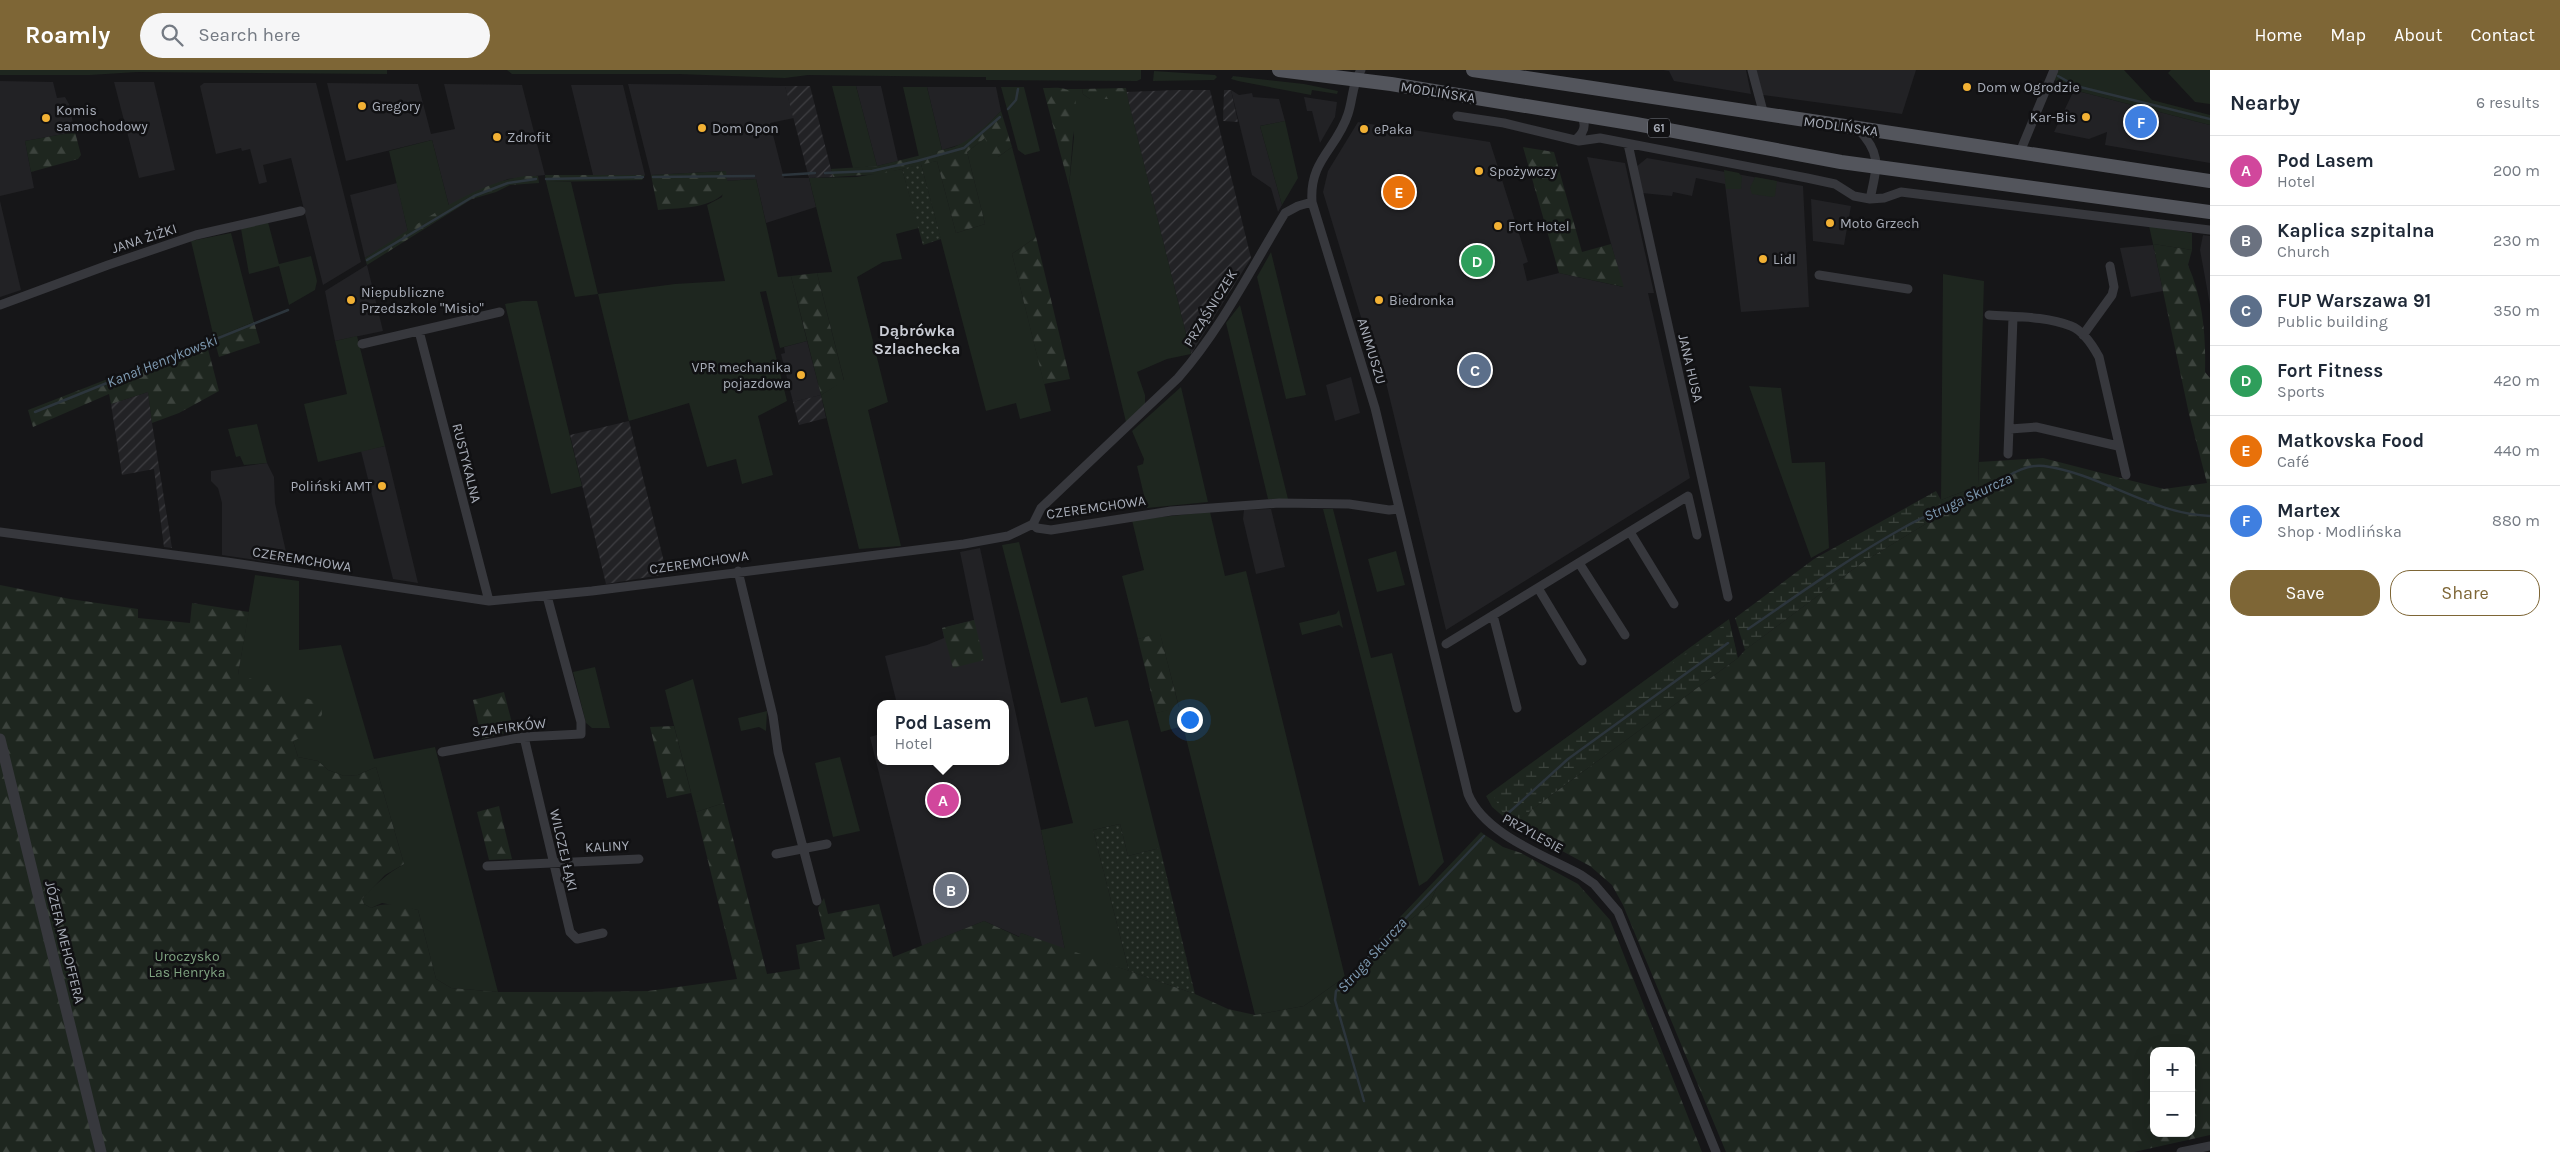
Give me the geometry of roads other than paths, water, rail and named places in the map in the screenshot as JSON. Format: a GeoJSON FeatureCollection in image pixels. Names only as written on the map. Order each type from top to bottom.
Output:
{"type":"FeatureCollection","features":[{"type":"Feature","properties":{"kind":"main road","name":"MODLIŃSKA"},"geometry":{"type":"LineString","coordinates":[[1279,70],[1356,73],[1583,118],[1796,155],[2210,212]]}},
{"type":"Feature","properties":{"kind":"main road","name":"MODLIŃSKA"},"geometry":{"type":"LineString","coordinates":[[1473,70],[2210,181]]}},
{"type":"Feature","properties":{"kind":"street"},"geometry":{"type":"LineString","coordinates":[[1752,70],[1764,115]]}},
{"type":"Feature","properties":{"kind":"street"},"geometry":{"type":"LineString","coordinates":[[2020,152],[2054,70]]}},
{"type":"Feature","properties":{"kind":"street"},"geometry":{"type":"LineString","coordinates":[[1312,202],[1313,176],[1348,116],[1356,73]]}},
{"type":"Feature","properties":{"kind":"street","name":"MODLIŃSKA"},"geometry":{"type":"LineString","coordinates":[[1457,116],[1504,123],[1575,140],[1600,138],[1835,184],[1854,196],[1870,199],[1884,198],[1901,192],[2210,230]]}},
{"type":"Feature","properties":{"kind":"street"},"geometry":{"type":"LineString","coordinates":[[1583,118],[1600,138]]}},
{"type":"Feature","properties":{"kind":"street"},"geometry":{"type":"LineString","coordinates":[[1575,140],[1581,135],[1583,118]]}},
{"type":"Feature","properties":{"kind":"street"},"geometry":{"type":"LineString","coordinates":[[1858,129],[1870,141],[1876,154],[1870,199]]}},
{"type":"Feature","properties":{"kind":"street","name":"JANA HUSA"},"geometry":{"type":"LineString","coordinates":[[1628,144],[1728,597]]}},
{"type":"Feature","properties":{"kind":"street","name":"ANIMUSZU"},"geometry":{"type":"LineString","coordinates":[[1312,202],[1375,408],[1399,509]]}},
{"type":"Feature","properties":{"kind":"street","name":"PRZĄŚNICZEK"},"geometry":{"type":"LineString","coordinates":[[1033,524],[1041,508],[1172,385],[1192,363],[1209,340],[1285,213],[1298,206],[1312,202]]}},
{"type":"Feature","properties":{"kind":"street","name":"JANA ŻIŻKI"},"geometry":{"type":"LineString","coordinates":[[0,305],[108,264],[196,235],[301,211]]}},
{"type":"Feature","properties":{"kind":"street"},"geometry":{"type":"LineString","coordinates":[[2083,335],[2112,295],[2114,287],[2110,266]]}},
{"type":"Feature","properties":{"kind":"street"},"geometry":{"type":"LineString","coordinates":[[1819,275],[1908,289]]}},
{"type":"Feature","properties":{"kind":"street"},"geometry":{"type":"LineString","coordinates":[[362,344],[500,312]]}},
{"type":"Feature","properties":{"kind":"street"},"geometry":{"type":"LineString","coordinates":[[1989,315],[2072,326],[2093,345],[2099,358],[2126,475]]}},
{"type":"Feature","properties":{"kind":"street"},"geometry":{"type":"LineString","coordinates":[[2008,454],[2013,317]]}},
{"type":"Feature","properties":{"kind":"street","name":"RUSTYKALNA"},"geometry":{"type":"LineString","coordinates":[[420,332],[489,601]]}},
{"type":"Feature","properties":{"kind":"street"},"geometry":{"type":"LineString","coordinates":[[2010,429],[2036,427],[2118,446]]}},
{"type":"Feature","properties":{"kind":"street"},"geometry":{"type":"LineString","coordinates":[[1446,644],[1688,496],[1697,535]]}},
{"type":"Feature","properties":{"kind":"street","name":"CZEREMCHOWA"},"geometry":{"type":"LineString","coordinates":[[0,532],[228,562],[489,601],[547,596],[964,544],[1001,538],[1033,524],[1037,528],[1051,530],[1171,511],[1279,503],[1350,504],[1388,510],[1399,509]]}},
{"type":"Feature","properties":{"kind":"street","name":"PRZYLESIE"},"geometry":{"type":"LineString","coordinates":[[1399,509],[1443,696],[1473,808],[1495,829],[1594,884],[1618,912],[1716,1152]]}},
{"type":"Feature","properties":{"kind":"street"},"geometry":{"type":"LineString","coordinates":[[1630,532],[1674,604]]}},
{"type":"Feature","properties":{"kind":"street"},"geometry":{"type":"LineString","coordinates":[[1579,563],[1625,635]]}},
{"type":"Feature","properties":{"kind":"street"},"geometry":{"type":"LineString","coordinates":[[738,571],[773,716],[778,752],[817,901]]}},
{"type":"Feature","properties":{"kind":"street"},"geometry":{"type":"LineString","coordinates":[[1538,588],[1582,660]]}},
{"type":"Feature","properties":{"kind":"street","name":"SZAFIRKÓW"},"geometry":{"type":"LineString","coordinates":[[442,752],[524,737],[581,734],[581,722],[547,596]]}},
{"type":"Feature","properties":{"kind":"street"},"geometry":{"type":"LineString","coordinates":[[1493,615],[1517,708]]}},
{"type":"Feature","properties":{"kind":"street","name":"WILCZEJ ŁĄKI"},"geometry":{"type":"LineString","coordinates":[[524,737],[552,863],[572,937],[583,938],[602,933]]}},
{"type":"Feature","properties":{"kind":"street","name":"JÓZEFA MEHOFFERA"},"geometry":{"type":"LineString","coordinates":[[0,739],[101,1152]]}},
{"type":"Feature","properties":{"kind":"street"},"geometry":{"type":"LineString","coordinates":[[776,854],[827,844]]}},
{"type":"Feature","properties":{"kind":"street","name":"KALINY"},"geometry":{"type":"LineString","coordinates":[[487,866],[639,859]]}},
{"type":"Feature","properties":{"kind":"street"},"geometry":{"type":"LineString","coordinates":[[2181,1152],[2210,1146]]}},
{"type":"Feature","properties":{"kind":"waterway","name":"Kanał Henrykowski"},"geometry":{"type":"LineString","coordinates":[[2058,76],[2076,86],[2210,119]]}},
{"type":"Feature","properties":{"kind":"waterway","name":"Kanał Henrykowski"},"geometry":{"type":"LineString","coordinates":[[1008,109],[1016,100],[1018,89]]}},
{"type":"Feature","properties":{"kind":"waterway","name":"Kanał Henrykowski"},"geometry":{"type":"LineString","coordinates":[[825,173],[872,171],[964,148],[1000,117]]}},
{"type":"Feature","properties":{"kind":"waterway","name":"Kanał Henrykowski"},"geometry":{"type":"LineString","coordinates":[[783,175],[815,173]]}},
{"type":"Feature","properties":{"kind":"waterway","name":"Kanał Henrykowski"},"geometry":{"type":"LineString","coordinates":[[653,177],[754,176]]}},
{"type":"Feature","properties":{"kind":"waterway","name":"Kanał Henrykowski"},"geometry":{"type":"LineString","coordinates":[[546,179],[643,177]]}},
{"type":"Feature","properties":{"kind":"waterway","name":"Kanał Henrykowski"},"geometry":{"type":"LineString","coordinates":[[367,260],[474,196],[508,183],[536,179]]}},
{"type":"Feature","properties":{"kind":"waterway","name":"Kanał Henrykowski"},"geometry":{"type":"LineString","coordinates":[[35,412],[288,310]]}},
{"type":"Feature","properties":{"kind":"waterway","name":"Struga Skurcza"},"geometry":{"type":"LineString","coordinates":[[1748,629],[1824,577],[1903,528],[2028,467],[2044,466],[2065,470],[2167,508],[2188,514],[2210,516]]}},
{"type":"Feature","properties":{"kind":"waterway","name":"Struga Skurcza"},"geometry":{"type":"LineString","coordinates":[[1504,817],[1568,759],[1728,643]]}},
{"type":"Feature","properties":{"kind":"waterway","name":"Struga Skurcza"},"geometry":{"type":"LineString","coordinates":[[1364,1101],[1335,1000],[1336,991],[1484,836]]}},
{"type":"Feature","properties":{"kind":"place","name":"Dom w Ogrodzie"},"geometry":{"type":"Point","coordinates":[1967,87]}},
{"type":"Feature","properties":{"kind":"place","name":"Gregory"},"geometry":{"type":"Point","coordinates":[362,106]}},
{"type":"Feature","properties":{"kind":"place","name":"Kar-Bis"},"geometry":{"type":"Point","coordinates":[2086,117]}},
{"type":"Feature","properties":{"kind":"place","name":"Komis samochodowy"},"geometry":{"type":"Point","coordinates":[46,118]}},
{"type":"Feature","properties":{"kind":"place","name":"Martex"},"geometry":{"type":"Point","coordinates":[2141,122]}},
{"type":"Feature","properties":{"kind":"place","name":"Dom Opon"},"geometry":{"type":"Point","coordinates":[702,128]}},
{"type":"Feature","properties":{"kind":"place","name":"ePaka"},"geometry":{"type":"Point","coordinates":[1364,129]}},
{"type":"Feature","properties":{"kind":"place","name":"Zdrofit"},"geometry":{"type":"Point","coordinates":[497,137]}},
{"type":"Feature","properties":{"kind":"place","name":"Spożywczy"},"geometry":{"type":"Point","coordinates":[1479,171]}},
{"type":"Feature","properties":{"kind":"place","name":"Matkovska Food"},"geometry":{"type":"Point","coordinates":[1399,192]}},
{"type":"Feature","properties":{"kind":"place","name":"Moto Grzech"},"geometry":{"type":"Point","coordinates":[1830,223]}},
{"type":"Feature","properties":{"kind":"place","name":"Fort Hotel"},"geometry":{"type":"Point","coordinates":[1498,226]}},
{"type":"Feature","properties":{"kind":"place","name":"Lidl"},"geometry":{"type":"Point","coordinates":[1763,259]}},
{"type":"Feature","properties":{"kind":"place","name":"Fort Fitness"},"geometry":{"type":"Point","coordinates":[1477,261]}},
{"type":"Feature","properties":{"kind":"place","name":"Niepubliczne Przedszkole \"Misio\""},"geometry":{"type":"Point","coordinates":[351,300]}},
{"type":"Feature","properties":{"kind":"place","name":"Biedronka"},"geometry":{"type":"Point","coordinates":[1379,300]}},
{"type":"Feature","properties":{"kind":"place","name":"FUP Warszawa 91"},"geometry":{"type":"Point","coordinates":[1475,370]}},
{"type":"Feature","properties":{"kind":"place","name":"VPR mechanika pojazdowa"},"geometry":{"type":"Point","coordinates":[801,375]}},
{"type":"Feature","properties":{"kind":"place","name":"Poliński AMT"},"geometry":{"type":"Point","coordinates":[382,486]}},
{"type":"Feature","properties":{"kind":"place","name":"Pod Lasem"},"geometry":{"type":"Point","coordinates":[943,800]}},
{"type":"Feature","properties":{"kind":"place","name":"Kaplica szpitalna"},"geometry":{"type":"Point","coordinates":[951,890]}},
{"type":"Feature","properties":{"kind":"district","name":"Dąbrówka Szlachecka"},"geometry":{"type":"Point","coordinates":[917,339]}},
{"type":"Feature","properties":{"kind":"park label","name":"Uroczysko Las Henryka"},"geometry":{"type":"Point","coordinates":[187,964]}}]}
